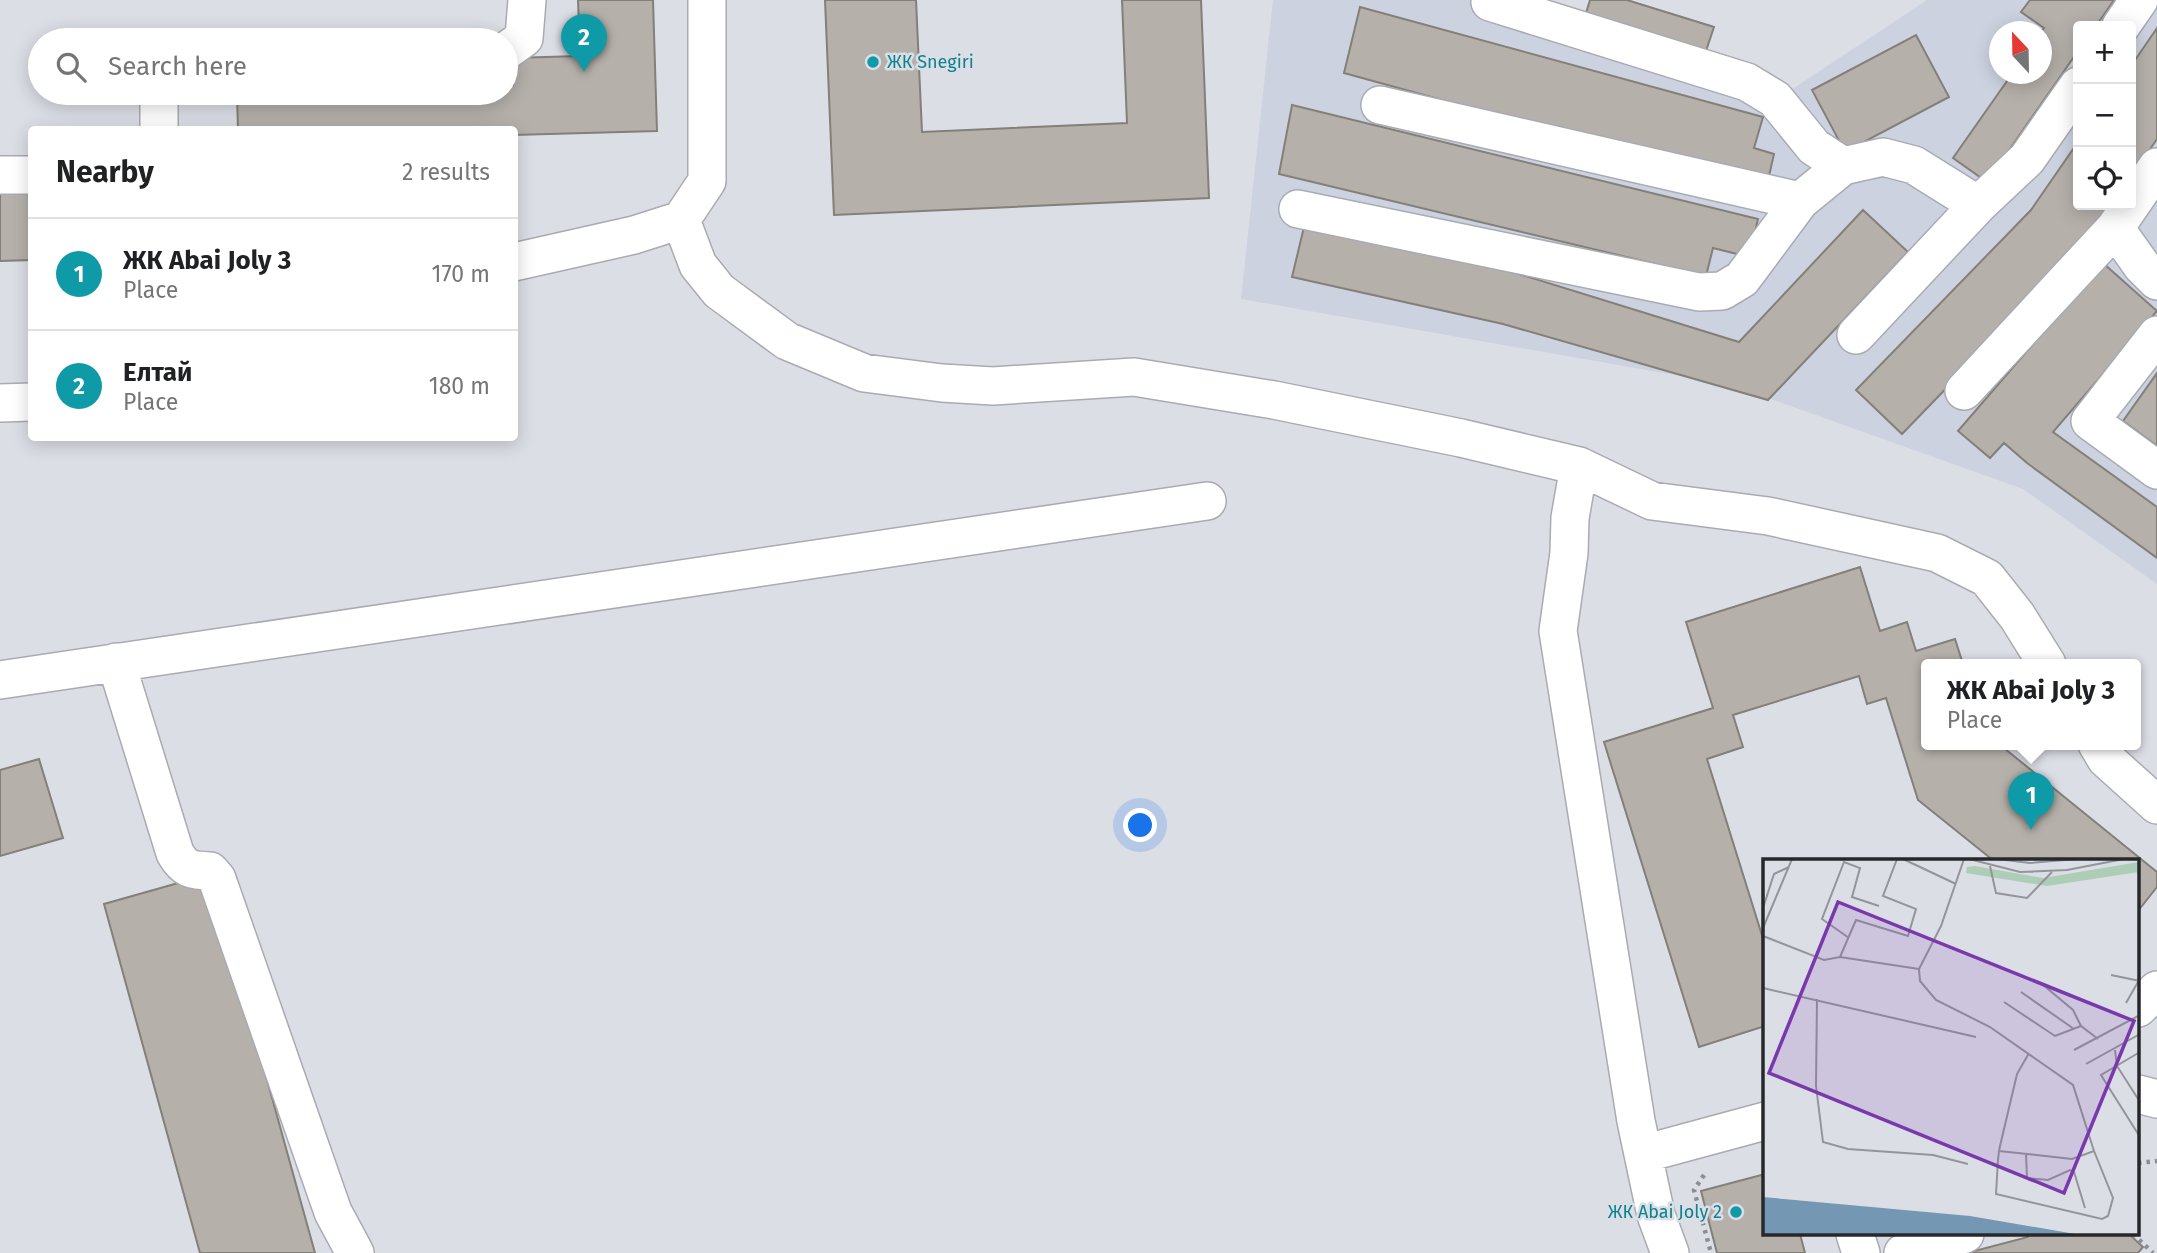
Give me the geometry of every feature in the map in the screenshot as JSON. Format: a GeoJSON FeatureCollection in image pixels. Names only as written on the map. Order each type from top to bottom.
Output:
{"type":"FeatureCollection","features":[{"type":"Feature","properties":{"kind":"lane"},"geometry":{"type":"LineString","coordinates":[[518,42],[524,38],[527,0]]}},
{"type":"Feature","properties":{"kind":"lane"},"geometry":{"type":"LineString","coordinates":[[518,261],[634,235],[681,220],[707,181],[707,0]]}},
{"type":"Feature","properties":{"kind":"lane"},"geometry":{"type":"LineString","coordinates":[[2124,21],[2139,0]]}},
{"type":"Feature","properties":{"kind":"lane"},"geometry":{"type":"LineString","coordinates":[[1490,2],[1747,82],[1775,99],[1814,147],[1843,166]]}},
{"type":"Feature","properties":{"kind":"lane"},"geometry":{"type":"LineString","coordinates":[[1856,335],[1978,205],[2027,159],[2073,93]]}},
{"type":"Feature","properties":{"kind":"lane"},"geometry":{"type":"LineString","coordinates":[[159,105],[159,126]]}},
{"type":"Feature","properties":{"kind":"lane"},"geometry":{"type":"LineString","coordinates":[[1380,105],[1800,201]]}},
{"type":"Feature","properties":{"kind":"lane"},"geometry":{"type":"LineString","coordinates":[[1298,209],[1699,292],[1722,291],[1742,279],[1800,201],[1843,166],[1883,157],[1914,165],[1978,205]]}},
{"type":"Feature","properties":{"kind":"lane"},"geometry":{"type":"LineString","coordinates":[[1964,391],[2115,228],[2157,167]]}},
{"type":"Feature","properties":{"kind":"lane"},"geometry":{"type":"LineString","coordinates":[[0,175],[28,175]]}},
{"type":"Feature","properties":{"kind":"lane"},"geometry":{"type":"LineString","coordinates":[[681,220],[698,265],[719,291],[788,341],[864,373],[942,383],[993,386],[1135,377],[1274,400],[1461,438],[1579,466],[1652,501],[1768,516],[1937,553],[1987,578],[2017,616],[2044,659]]}},
{"type":"Feature","properties":{"kind":"lane"},"geometry":{"type":"LineString","coordinates":[[2115,228],[2142,266],[2157,281]]}},
{"type":"Feature","properties":{"kind":"lane"},"geometry":{"type":"LineString","coordinates":[[2157,335],[2090,421],[2157,470]]}},
{"type":"Feature","properties":{"kind":"lane"},"geometry":{"type":"LineString","coordinates":[[0,402],[28,402]]}},
{"type":"Feature","properties":{"kind":"lane"},"geometry":{"type":"LineString","coordinates":[[1579,466],[1570,518],[1569,553],[1558,631],[1633,1108],[1656,1215],[1670,1253]]}},
{"type":"Feature","properties":{"kind":"lane"},"geometry":{"type":"LineString","coordinates":[[0,680],[1207,501]]}},
{"type":"Feature","properties":{"kind":"lane"},"geometry":{"type":"LineString","coordinates":[[116,662],[174,853],[181,864],[192,870],[210,871],[217,879],[332,1212],[355,1253]]}},
{"type":"Feature","properties":{"kind":"lane"},"geometry":{"type":"LineString","coordinates":[[2101,750],[2106,759],[2157,805]]}},
{"type":"Feature","properties":{"kind":"lane"},"geometry":{"type":"LineString","coordinates":[[2140,1006],[2157,990]]}},
{"type":"Feature","properties":{"kind":"lane"},"geometry":{"type":"LineString","coordinates":[[2140,1095],[2157,1099]]}},
{"type":"Feature","properties":{"kind":"lane"},"geometry":{"type":"LineString","coordinates":[[1643,1154],[1763,1122]]}},
{"type":"Feature","properties":{"kind":"lane"},"geometry":{"type":"LineString","coordinates":[[1856,1236],[1861,1253]]}},
{"type":"Feature","properties":{"kind":"lane"},"geometry":{"type":"LineString","coordinates":[[1903,1253],[1958,1236]]}},
{"type":"Feature","properties":{"kind":"path"},"geometry":{"type":"LineString","coordinates":[[1711,1253],[1694,1190],[1702,1176],[1714,1172]]}},
{"type":"Feature","properties":{"kind":"path"},"geometry":{"type":"LineString","coordinates":[[2135,1236],[2153,1253]]}},
{"type":"Feature","properties":{"kind":"shaded area"},"geometry":{"type":"Polygon","coordinates":[[[1273,0],[1535,0],[1794,88],[1927,0],[2157,0],[2157,584],[2023,489],[1732,385],[1241,299],[1273,0]]]}},
{"type":"Feature","properties":{"kind":"building"},"geometry":{"type":"Polygon","coordinates":[[[578,0],[653,0],[657,131],[518,135],[518,126],[238,126],[237,105],[518,105],[518,58],[580,56],[578,0]]]}},
{"type":"Feature","properties":{"kind":"building","name":"ЖК Snegiri"},"geometry":{"type":"Polygon","coordinates":[[[825,0],[916,0],[922,132],[1127,123],[1122,0],[1201,0],[1209,198],[834,215],[825,0]]]}},
{"type":"Feature","properties":{"kind":"building"},"geometry":{"type":"Polygon","coordinates":[[[1590,0],[1627,0],[1714,27],[1702,63],[1582,26],[1590,0]]]}},
{"type":"Feature","properties":{"kind":"building"},"geometry":{"type":"Polygon","coordinates":[[[2030,0],[2114,0],[2099,21],[2073,21],[2073,58],[1987,182],[1953,158],[2005,84],[2052,84],[2052,21],[2034,21],[2021,12],[2030,0]]]}},
{"type":"Feature","properties":{"kind":"building"},"geometry":{"type":"Polygon","coordinates":[[[1360,7],[1763,117],[1754,148],[1774,154],[1766,189],[1344,73],[1360,7]]]}},
{"type":"Feature","properties":{"kind":"building"},"geometry":{"type":"Polygon","coordinates":[[[2157,28],[2157,139],[2136,170],[2136,84],[2136,59],[2157,28]]]}},
{"type":"Feature","properties":{"kind":"building"},"geometry":{"type":"Polygon","coordinates":[[[1916,35],[1949,97],[1845,152],[1812,90],[1916,35]]]}},
{"type":"Feature","properties":{"kind":"building"},"geometry":{"type":"Polygon","coordinates":[[[1292,105],[1758,219],[1749,257],[1713,248],[1706,276],[1279,174],[1292,105]]]}},
{"type":"Feature","properties":{"kind":"building"},"geometry":{"type":"Polygon","coordinates":[[[2073,149],[2073,210],[2108,210],[2080,250],[1902,434],[1856,390],[2031,210],[2073,149]]]}},
{"type":"Feature","properties":{"kind":"building"},"geometry":{"type":"Polygon","coordinates":[[[28,181],[28,260],[0,261],[0,182],[28,181]]]}},
{"type":"Feature","properties":{"kind":"building"},"geometry":{"type":"Polygon","coordinates":[[[1863,210],[1908,252],[1768,400],[1503,324],[1292,277],[1304,227],[1516,273],[1739,342],[1863,210]]]}},
{"type":"Feature","properties":{"kind":"building"},"geometry":{"type":"Polygon","coordinates":[[[2103,263],[2157,311],[2053,432],[2157,507],[2157,558],[2027,463],[2004,443],[1990,458],[1958,431],[2103,263]]]}},
{"type":"Feature","properties":{"kind":"building"},"geometry":{"type":"Polygon","coordinates":[[[2157,373],[2157,446],[2123,421],[2157,373]]]}},
{"type":"Feature","properties":{"kind":"building"},"geometry":{"type":"Polygon","coordinates":[[[1860,567],[1880,631],[1907,622],[1916,651],[1955,639],[1961,659],[1921,659],[1921,750],[2006,750],[2157,872],[2157,887],[2140,908],[2140,859],[1992,859],[1918,800],[1886,698],[1867,704],[1859,676],[1733,715],[1743,747],[1707,759],[1763,939],[1763,1027],[1699,1047],[1604,742],[1713,708],[1686,622],[1860,567]]]}},
{"type":"Feature","properties":{"kind":"building"},"geometry":{"type":"Polygon","coordinates":[[[39,759],[63,838],[0,856],[0,770],[39,759]]]}},
{"type":"Feature","properties":{"kind":"building"},"geometry":{"type":"Polygon","coordinates":[[[210,874],[315,1253],[200,1253],[104,904],[210,874]]]}},
{"type":"Feature","properties":{"kind":"building","name":"ЖК Abai Joly 2"},"geometry":{"type":"Polygon","coordinates":[[[1763,1175],[1763,1236],[1801,1236],[1805,1253],[1717,1253],[1701,1191],[1763,1175]]]}},
{"type":"Feature","properties":{"kind":"building"},"geometry":{"type":"Polygon","coordinates":[[[2131,1236],[2143,1247],[2138,1253],[1967,1253],[2028,1237],[2131,1236]]]}},
{"type":"Feature","properties":{"kind":"place","name":"ЖК Snegiri"},"geometry":{"type":"Point","coordinates":[873,62]}},
{"type":"Feature","properties":{"kind":"place","name":"Елтай"},"geometry":{"type":"Point","coordinates":[584,72]}},
{"type":"Feature","properties":{"kind":"place","name":"ЖК Abai Joly 3"},"geometry":{"type":"Point","coordinates":[2031,830]}},
{"type":"Feature","properties":{"kind":"place","name":"ЖК Abai Joly 2"},"geometry":{"type":"Point","coordinates":[1736,1212]}}]}
